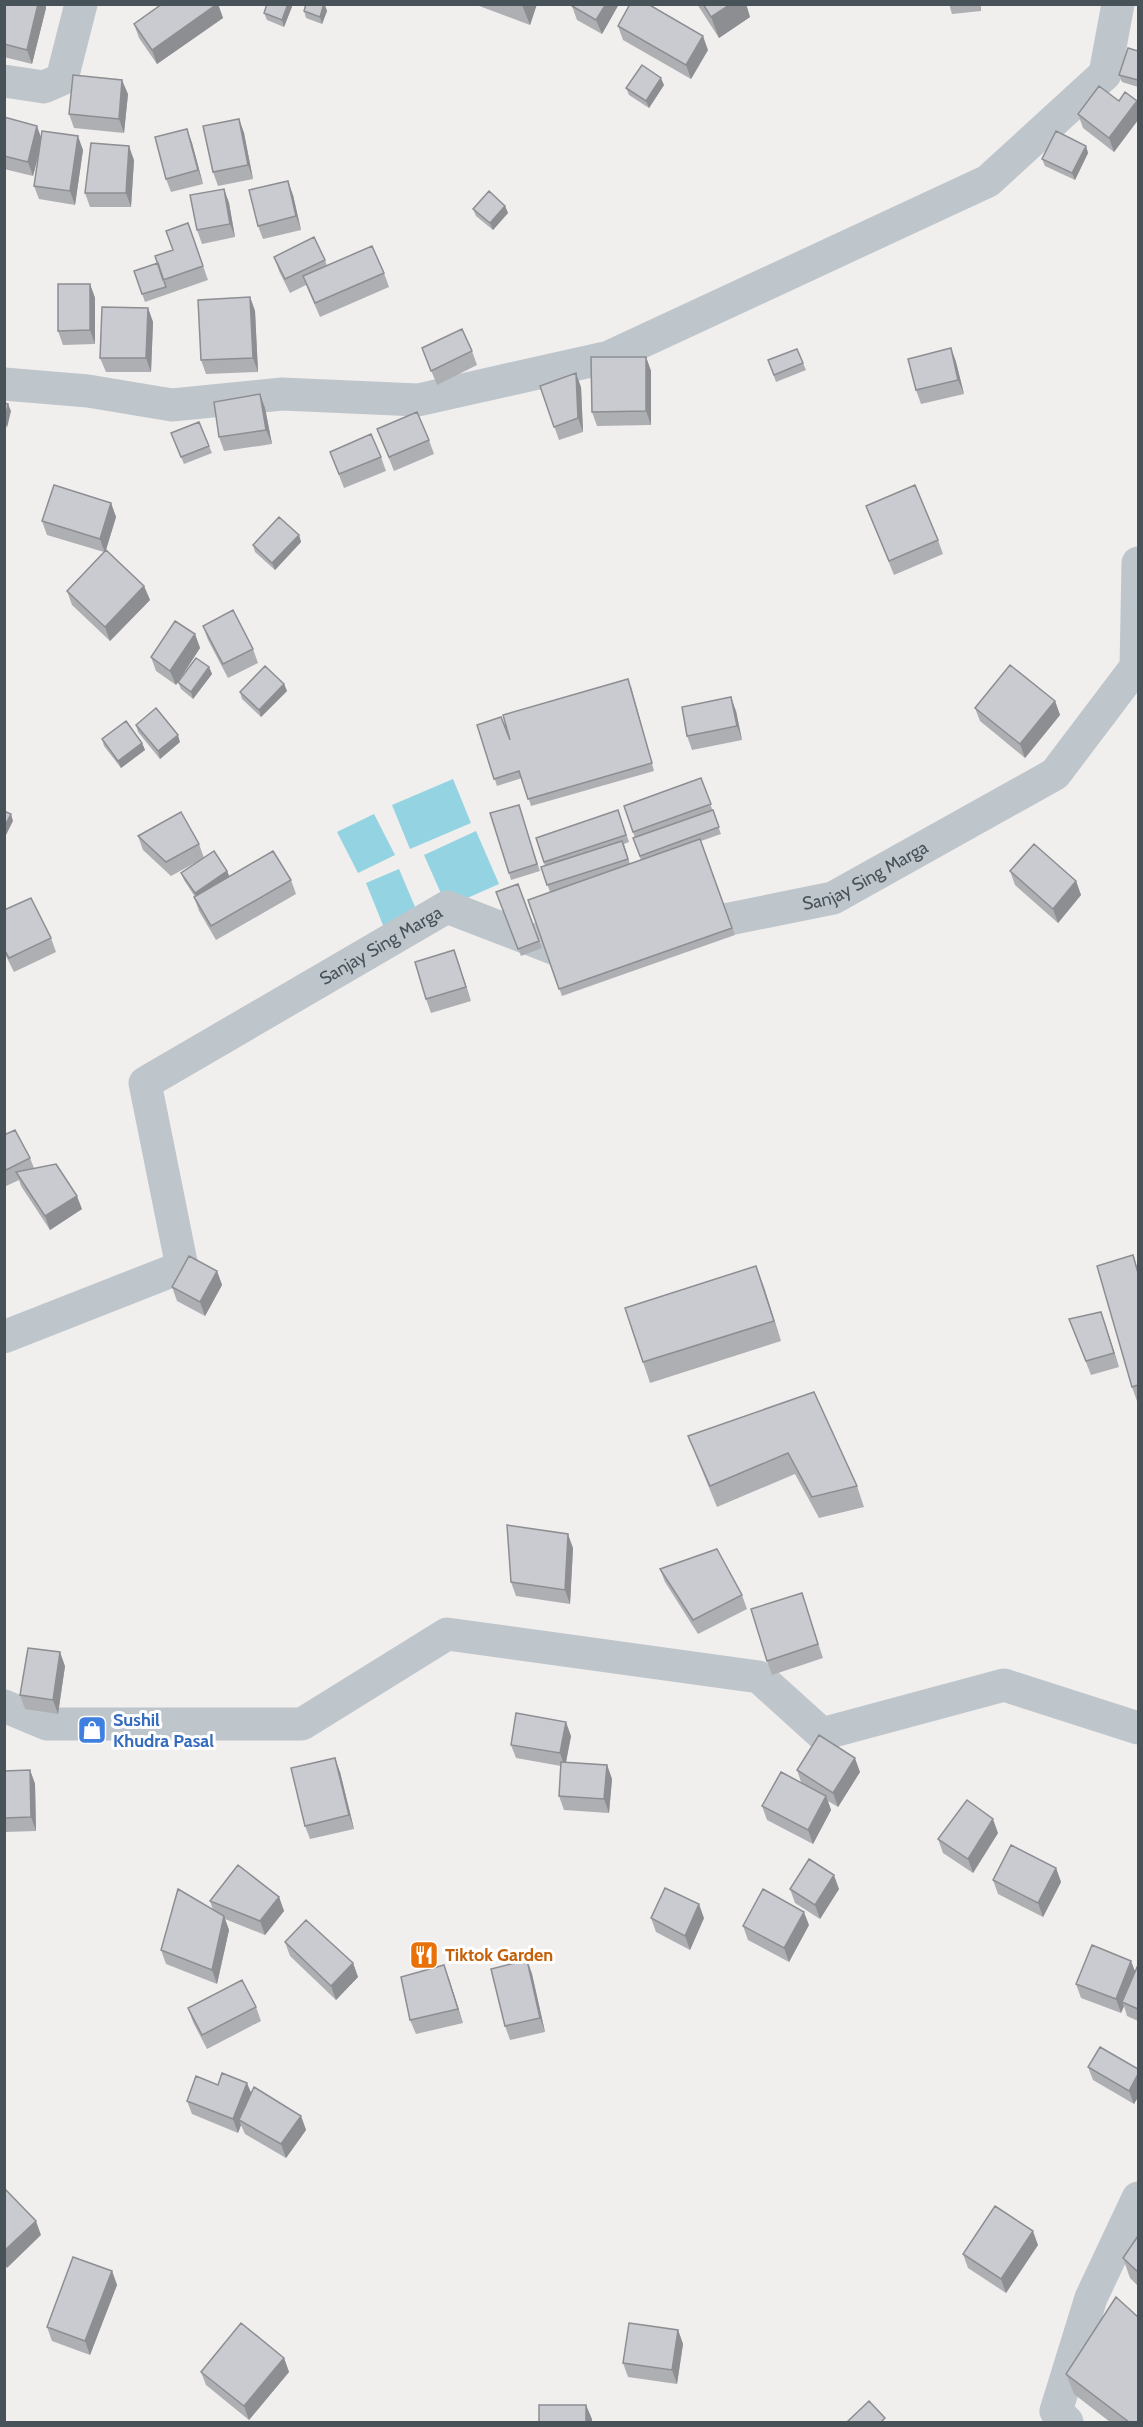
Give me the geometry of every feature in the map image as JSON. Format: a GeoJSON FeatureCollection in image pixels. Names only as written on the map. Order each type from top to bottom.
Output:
{"type":"FeatureCollection","features":[{"type":"Feature","properties":{"kind":"street"},"geometry":{"type":"LineString","coordinates":[[4,81],[44,87],[62,79],[81,4]]}},
{"type":"Feature","properties":{"kind":"street"},"geometry":{"type":"LineString","coordinates":[[4,384],[88,391],[172,405],[282,394],[418,400],[609,357],[988,181],[1105,74],[1118,4]]}},
{"type":"Feature","properties":{"kind":"street","name":"Sanjay Sing Marga"},"geometry":{"type":"LineString","coordinates":[[661,937],[694,924],[833,898],[1055,774],[1136,667],[1138,563]]}},
{"type":"Feature","properties":{"kind":"street","name":"Sanjay Sing Marga"},"geometry":{"type":"LineString","coordinates":[[4,1337],[182,1267],[145,1083],[447,907],[594,964],[616,955]]}},
{"type":"Feature","properties":{"kind":"street"},"geometry":{"type":"LineString","coordinates":[[4,1706],[47,1724],[302,1724],[447,1634],[759,1677],[822,1734],[1004,1685],[1138,1728]]}},
{"type":"Feature","properties":{"kind":"street"},"geometry":{"type":"LineString","coordinates":[[1067,2422],[1056,2411],[1091,2298],[1138,2198]]}},
{"type":"Feature","properties":{"kind":"water"},"geometry":{"type":"Polygon","coordinates":[[[453,779],[471,823],[410,849],[392,805],[453,779]]]}},
{"type":"Feature","properties":{"kind":"water"},"geometry":{"type":"Polygon","coordinates":[[[374,814],[395,855],[358,873],[337,832],[374,814]]]}},
{"type":"Feature","properties":{"kind":"water"},"geometry":{"type":"Polygon","coordinates":[[[476,831],[499,884],[447,907],[424,855],[476,831]]]}},
{"type":"Feature","properties":{"kind":"water"},"geometry":{"type":"Polygon","coordinates":[[[399,869],[421,921],[387,935],[366,883],[399,869]]]}},
{"type":"Feature","properties":{"kind":"building"},"geometry":{"type":"Polygon","coordinates":[[[4,4],[38,4],[27,50],[4,44],[4,4]]]}},
{"type":"Feature","properties":{"kind":"building"},"geometry":{"type":"Polygon","coordinates":[[[162,4],[217,4],[152,50],[134,24],[162,4]]]}},
{"type":"Feature","properties":{"kind":"building"},"geometry":{"type":"Polygon","coordinates":[[[267,4],[288,4],[282,20],[264,13],[267,4]]]}},
{"type":"Feature","properties":{"kind":"building"},"geometry":{"type":"Polygon","coordinates":[[[306,4],[324,4],[320,17],[304,11],[306,4]]]}},
{"type":"Feature","properties":{"kind":"building"},"geometry":{"type":"Polygon","coordinates":[[[573,4],[606,4],[596,20],[572,6],[573,4]]]}},
{"type":"Feature","properties":{"kind":"building"},"geometry":{"type":"Polygon","coordinates":[[[630,4],[648,4],[703,36],[686,65],[618,26],[630,4]]]}},
{"type":"Feature","properties":{"kind":"building"},"geometry":{"type":"Polygon","coordinates":[[[703,4],[731,4],[711,17],[703,4]]]}},
{"type":"Feature","properties":{"kind":"building"},"geometry":{"type":"Polygon","coordinates":[[[1128,48],[1138,51],[1138,80],[1119,75],[1128,48]]]}},
{"type":"Feature","properties":{"kind":"building"},"geometry":{"type":"Polygon","coordinates":[[[642,65],[661,78],[646,101],[626,88],[642,65]]]}},
{"type":"Feature","properties":{"kind":"building"},"geometry":{"type":"Polygon","coordinates":[[[73,75],[122,80],[119,119],[69,114],[73,75]]]}},
{"type":"Feature","properties":{"kind":"building"},"geometry":{"type":"Polygon","coordinates":[[[1099,86],[1119,101],[1125,92],[1137,101],[1109,138],[1078,114],[1099,86]]]}},
{"type":"Feature","properties":{"kind":"building"},"geometry":{"type":"Polygon","coordinates":[[[4,117],[37,126],[28,162],[4,156],[4,117]]]}},
{"type":"Feature","properties":{"kind":"building"},"geometry":{"type":"Polygon","coordinates":[[[239,119],[248,165],[213,172],[203,126],[239,119]]]}},
{"type":"Feature","properties":{"kind":"building"},"geometry":{"type":"Polygon","coordinates":[[[187,129],[198,170],[166,179],[155,137],[187,129]]]}},
{"type":"Feature","properties":{"kind":"building"},"geometry":{"type":"Polygon","coordinates":[[[42,131],[78,136],[70,191],[34,186],[42,131]]]}},
{"type":"Feature","properties":{"kind":"building"},"geometry":{"type":"Polygon","coordinates":[[[1056,131],[1086,146],[1072,173],[1042,159],[1056,131]]]}},
{"type":"Feature","properties":{"kind":"building"},"geometry":{"type":"Polygon","coordinates":[[[91,143],[129,146],[126,193],[85,193],[91,143]]]}},
{"type":"Feature","properties":{"kind":"building"},"geometry":{"type":"Polygon","coordinates":[[[288,181],[296,216],[258,226],[249,190],[288,181]]]}},
{"type":"Feature","properties":{"kind":"building"},"geometry":{"type":"Polygon","coordinates":[[[224,189],[230,224],[197,230],[190,195],[224,189]]]}},
{"type":"Feature","properties":{"kind":"building"},"geometry":{"type":"Polygon","coordinates":[[[489,191],[505,206],[490,223],[473,209],[489,191]]]}},
{"type":"Feature","properties":{"kind":"building"},"geometry":{"type":"Polygon","coordinates":[[[188,223],[203,266],[163,280],[155,256],[173,250],[166,231],[188,223]]]}},
{"type":"Feature","properties":{"kind":"building"},"geometry":{"type":"Polygon","coordinates":[[[314,237],[325,260],[285,279],[274,257],[314,237]]]}},
{"type":"Feature","properties":{"kind":"building"},"geometry":{"type":"Polygon","coordinates":[[[372,246],[384,273],[315,303],[303,276],[372,246]]]}},
{"type":"Feature","properties":{"kind":"building"},"geometry":{"type":"Polygon","coordinates":[[[158,263],[166,287],[142,294],[134,271],[158,263]]]}},
{"type":"Feature","properties":{"kind":"building"},"geometry":{"type":"Polygon","coordinates":[[[58,284],[90,284],[90,330],[58,331],[58,284]]]}},
{"type":"Feature","properties":{"kind":"building"},"geometry":{"type":"Polygon","coordinates":[[[250,297],[253,358],[201,360],[198,300],[250,297]]]}},
{"type":"Feature","properties":{"kind":"building"},"geometry":{"type":"Polygon","coordinates":[[[102,307],[148,308],[146,358],[100,358],[102,307]]]}},
{"type":"Feature","properties":{"kind":"building"},"geometry":{"type":"Polygon","coordinates":[[[462,329],[472,351],[431,371],[422,348],[462,329]]]}},
{"type":"Feature","properties":{"kind":"building"},"geometry":{"type":"Polygon","coordinates":[[[951,348],[958,380],[916,390],[908,359],[951,348]]]}},
{"type":"Feature","properties":{"kind":"building"},"geometry":{"type":"Polygon","coordinates":[[[797,349],[803,363],[774,375],[768,360],[797,349]]]}},
{"type":"Feature","properties":{"kind":"building"},"geometry":{"type":"Polygon","coordinates":[[[591,357],[646,357],[646,411],[592,412],[591,357]]]}},
{"type":"Feature","properties":{"kind":"building"},"geometry":{"type":"Polygon","coordinates":[[[576,373],[578,418],[554,427],[540,386],[576,373]]]}},
{"type":"Feature","properties":{"kind":"building"},"geometry":{"type":"Polygon","coordinates":[[[260,394],[266,430],[219,437],[214,402],[260,394]]]}},
{"type":"Feature","properties":{"kind":"building"},"geometry":{"type":"Polygon","coordinates":[[[4,403],[8,404],[5,421],[4,421],[4,403]]]}},
{"type":"Feature","properties":{"kind":"building"},"geometry":{"type":"Polygon","coordinates":[[[417,412],[429,440],[389,457],[377,429],[417,412]]]}},
{"type":"Feature","properties":{"kind":"building"},"geometry":{"type":"Polygon","coordinates":[[[199,422],[209,446],[181,457],[171,433],[199,422]]]}},
{"type":"Feature","properties":{"kind":"building"},"geometry":{"type":"Polygon","coordinates":[[[371,434],[381,457],[339,474],[330,452],[371,434]]]}},
{"type":"Feature","properties":{"kind":"building"},"geometry":{"type":"Polygon","coordinates":[[[54,485],[111,503],[100,539],[42,521],[54,485]]]}},
{"type":"Feature","properties":{"kind":"building"},"geometry":{"type":"Polygon","coordinates":[[[915,485],[938,540],[889,561],[866,506],[915,485]]]}},
{"type":"Feature","properties":{"kind":"building"},"geometry":{"type":"Polygon","coordinates":[[[279,517],[299,535],[272,563],[253,545],[279,517]]]}},
{"type":"Feature","properties":{"kind":"building"},"geometry":{"type":"Polygon","coordinates":[[[106,550],[144,586],[105,627],[67,591],[106,550]]]}},
{"type":"Feature","properties":{"kind":"building"},"geometry":{"type":"Polygon","coordinates":[[[233,610],[253,649],[223,664],[203,626],[233,610]]]}},
{"type":"Feature","properties":{"kind":"building"},"geometry":{"type":"Polygon","coordinates":[[[175,621],[195,634],[170,671],[151,657],[175,621]]]}},
{"type":"Feature","properties":{"kind":"building"},"geometry":{"type":"Polygon","coordinates":[[[196,658],[209,667],[191,692],[178,682],[196,658]]]}},
{"type":"Feature","properties":{"kind":"building"},"geometry":{"type":"Polygon","coordinates":[[[1010,665],[1055,701],[1020,744],[975,708],[1010,665]]]}},
{"type":"Feature","properties":{"kind":"building"},"geometry":{"type":"Polygon","coordinates":[[[265,666],[284,684],[259,710],[240,692],[265,666]]]}},
{"type":"Feature","properties":{"kind":"building"},"geometry":{"type":"Polygon","coordinates":[[[628,679],[652,763],[528,799],[519,771],[494,779],[477,725],[501,717],[510,740],[503,715],[628,679]]]}},
{"type":"Feature","properties":{"kind":"building"},"geometry":{"type":"Polygon","coordinates":[[[731,697],[737,726],[687,736],[682,707],[731,697]]]}},
{"type":"Feature","properties":{"kind":"building"},"geometry":{"type":"Polygon","coordinates":[[[156,708],[178,735],[158,751],[136,725],[156,708]]]}},
{"type":"Feature","properties":{"kind":"building"},"geometry":{"type":"Polygon","coordinates":[[[126,721],[142,743],[118,761],[102,739],[126,721]]]}},
{"type":"Feature","properties":{"kind":"building"},"geometry":{"type":"Polygon","coordinates":[[[701,778],[711,804],[633,832],[624,806],[701,778]]]}},
{"type":"Feature","properties":{"kind":"building"},"geometry":{"type":"Polygon","coordinates":[[[519,805],[537,864],[509,873],[490,813],[519,805]]]}},
{"type":"Feature","properties":{"kind":"building"},"geometry":{"type":"Polygon","coordinates":[[[618,810],[626,835],[544,862],[536,838],[618,810]]]}},
{"type":"Feature","properties":{"kind":"building"},"geometry":{"type":"Polygon","coordinates":[[[713,810],[719,827],[640,856],[633,838],[713,810]]]}},
{"type":"Feature","properties":{"kind":"building"},"geometry":{"type":"Polygon","coordinates":[[[4,811],[11,814],[4,827],[4,811]]]}},
{"type":"Feature","properties":{"kind":"building"},"geometry":{"type":"Polygon","coordinates":[[[181,812],[199,844],[166,862],[138,836],[181,812]]]}},
{"type":"Feature","properties":{"kind":"building"},"geometry":{"type":"Polygon","coordinates":[[[700,839],[732,928],[559,989],[528,900],[700,839]]]}},
{"type":"Feature","properties":{"kind":"building"},"geometry":{"type":"Polygon","coordinates":[[[622,841],[628,859],[547,885],[541,867],[622,841]]]}},
{"type":"Feature","properties":{"kind":"building"},"geometry":{"type":"Polygon","coordinates":[[[1034,844],[1076,881],[1053,909],[1010,871],[1034,844]]]}},
{"type":"Feature","properties":{"kind":"building"},"geometry":{"type":"Polygon","coordinates":[[[214,851],[227,871],[195,893],[181,873],[214,851]]]}},
{"type":"Feature","properties":{"kind":"building"},"geometry":{"type":"Polygon","coordinates":[[[273,851],[291,880],[211,926],[194,897],[273,851]]]}},
{"type":"Feature","properties":{"kind":"building"},"geometry":{"type":"Polygon","coordinates":[[[518,884],[539,941],[518,949],[496,892],[518,884]]]}},
{"type":"Feature","properties":{"kind":"building"},"geometry":{"type":"Polygon","coordinates":[[[31,898],[51,938],[9,958],[4,949],[4,910],[31,898]]]}},
{"type":"Feature","properties":{"kind":"building"},"geometry":{"type":"Polygon","coordinates":[[[454,950],[466,987],[426,999],[415,962],[454,950]]]}},
{"type":"Feature","properties":{"kind":"building"},"geometry":{"type":"Polygon","coordinates":[[[15,1130],[30,1158],[4,1171],[4,1135],[15,1130]]]}},
{"type":"Feature","properties":{"kind":"building"},"geometry":{"type":"Polygon","coordinates":[[[56,1164],[77,1196],[45,1216],[16,1172],[56,1164]]]}},
{"type":"Feature","properties":{"kind":"building"},"geometry":{"type":"Polygon","coordinates":[[[1133,1255],[1138,1273],[1138,1385],[1132,1387],[1097,1266],[1133,1255]]]}},
{"type":"Feature","properties":{"kind":"building"},"geometry":{"type":"Polygon","coordinates":[[[189,1256],[217,1271],[200,1302],[172,1287],[189,1256]]]}},
{"type":"Feature","properties":{"kind":"building"},"geometry":{"type":"Polygon","coordinates":[[[756,1266],[774,1321],[643,1362],[625,1308],[756,1266]]]}},
{"type":"Feature","properties":{"kind":"building"},"geometry":{"type":"Polygon","coordinates":[[[1101,1312],[1114,1353],[1086,1361],[1069,1319],[1101,1312]]]}},
{"type":"Feature","properties":{"kind":"building"},"geometry":{"type":"Polygon","coordinates":[[[814,1392],[857,1486],[812,1497],[788,1453],[710,1486],[688,1436],[814,1392]]]}},
{"type":"Feature","properties":{"kind":"building"},"geometry":{"type":"Polygon","coordinates":[[[507,1525],[568,1534],[565,1590],[511,1582],[507,1525]]]}},
{"type":"Feature","properties":{"kind":"building"},"geometry":{"type":"Polygon","coordinates":[[[717,1549],[742,1595],[693,1620],[660,1569],[717,1549]]]}},
{"type":"Feature","properties":{"kind":"building"},"geometry":{"type":"Polygon","coordinates":[[[802,1593],[818,1644],[767,1661],[751,1609],[802,1593]]]}},
{"type":"Feature","properties":{"kind":"building"},"geometry":{"type":"Polygon","coordinates":[[[28,1648],[60,1652],[53,1700],[20,1695],[28,1648]]]}},
{"type":"Feature","properties":{"kind":"building"},"geometry":{"type":"Polygon","coordinates":[[[516,1713],[566,1722],[560,1753],[511,1745],[516,1713]]]}},
{"type":"Feature","properties":{"kind":"building"},"geometry":{"type":"Polygon","coordinates":[[[819,1735],[855,1758],[833,1793],[797,1770],[819,1735]]]}},
{"type":"Feature","properties":{"kind":"building"},"geometry":{"type":"Polygon","coordinates":[[[335,1758],[349,1815],[305,1826],[291,1768],[335,1758]]]}},
{"type":"Feature","properties":{"kind":"building"},"geometry":{"type":"Polygon","coordinates":[[[561,1762],[607,1765],[604,1799],[559,1796],[561,1762]]]}},
{"type":"Feature","properties":{"kind":"building"},"geometry":{"type":"Polygon","coordinates":[[[30,1770],[31,1817],[4,1818],[4,1771],[30,1770]]]}},
{"type":"Feature","properties":{"kind":"building"},"geometry":{"type":"Polygon","coordinates":[[[781,1772],[826,1796],[808,1830],[762,1806],[781,1772]]]}},
{"type":"Feature","properties":{"kind":"building"},"geometry":{"type":"Polygon","coordinates":[[[967,1800],[993,1819],[968,1859],[938,1839],[967,1800]]]}},
{"type":"Feature","properties":{"kind":"building"},"geometry":{"type":"Polygon","coordinates":[[[1011,1845],[1056,1868],[1038,1903],[993,1880],[1011,1845]]]}},
{"type":"Feature","properties":{"kind":"building"},"geometry":{"type":"Polygon","coordinates":[[[809,1859],[834,1875],[815,1905],[790,1889],[809,1859]]]}},
{"type":"Feature","properties":{"kind":"building"},"geometry":{"type":"Polygon","coordinates":[[[238,1865],[279,1897],[260,1921],[210,1901],[238,1865]]]}},
{"type":"Feature","properties":{"kind":"building"},"geometry":{"type":"Polygon","coordinates":[[[665,1888],[699,1904],[685,1936],[651,1918],[665,1888]]]}},
{"type":"Feature","properties":{"kind":"building"},"geometry":{"type":"Polygon","coordinates":[[[178,1889],[224,1916],[212,1970],[161,1950],[178,1889]]]}},
{"type":"Feature","properties":{"kind":"building"},"geometry":{"type":"Polygon","coordinates":[[[763,1889],[804,1912],[784,1948],[743,1926],[763,1889]]]}},
{"type":"Feature","properties":{"kind":"building"},"geometry":{"type":"Polygon","coordinates":[[[306,1920],[353,1963],[331,1986],[285,1942],[306,1920]]]}},
{"type":"Feature","properties":{"kind":"building"},"geometry":{"type":"Polygon","coordinates":[[[1092,1945],[1131,1961],[1116,1999],[1076,1984],[1092,1945]]]}},
{"type":"Feature","properties":{"kind":"building"},"geometry":{"type":"Polygon","coordinates":[[[527,1960],[540,2018],[505,2026],[491,1969],[527,1960]]]}},
{"type":"Feature","properties":{"kind":"building"},"geometry":{"type":"Polygon","coordinates":[[[444,1965],[458,2009],[410,2020],[401,1977],[444,1965]]]}},
{"type":"Feature","properties":{"kind":"building"},"geometry":{"type":"Polygon","coordinates":[[[1138,1965],[1138,2009],[1122,2002],[1138,1965]]]}},
{"type":"Feature","properties":{"kind":"building"},"geometry":{"type":"Polygon","coordinates":[[[242,1980],[256,2007],[202,2035],[188,2008],[242,1980]]]}},
{"type":"Feature","properties":{"kind":"building"},"geometry":{"type":"Polygon","coordinates":[[[1100,2047],[1138,2069],[1138,2074],[1129,2091],[1088,2067],[1100,2047]]]}},
{"type":"Feature","properties":{"kind":"building"},"geometry":{"type":"Polygon","coordinates":[[[222,2073],[247,2083],[233,2119],[187,2101],[196,2076],[218,2085],[222,2073]]]}},
{"type":"Feature","properties":{"kind":"building"},"geometry":{"type":"Polygon","coordinates":[[[254,2087],[301,2116],[281,2144],[239,2120],[254,2087]]]}},
{"type":"Feature","properties":{"kind":"building"},"geometry":{"type":"Polygon","coordinates":[[[6,2190],[36,2221],[4,2251],[4,2192],[6,2190]]]}},
{"type":"Feature","properties":{"kind":"building"},"geometry":{"type":"Polygon","coordinates":[[[995,2206],[1033,2231],[1001,2279],[963,2254],[995,2206]]]}},
{"type":"Feature","properties":{"kind":"building"},"geometry":{"type":"Polygon","coordinates":[[[1138,2236],[1138,2272],[1123,2258],[1138,2236]]]}},
{"type":"Feature","properties":{"kind":"building"},"geometry":{"type":"Polygon","coordinates":[[[73,2257],[112,2271],[85,2341],[47,2327],[73,2257]]]}},
{"type":"Feature","properties":{"kind":"building"},"geometry":{"type":"Polygon","coordinates":[[[1116,2297],[1138,2317],[1138,2422],[1129,2422],[1066,2374],[1116,2297]]]}},
{"type":"Feature","properties":{"kind":"building"},"geometry":{"type":"Polygon","coordinates":[[[241,2323],[284,2358],[244,2406],[201,2372],[241,2323]]]}},
{"type":"Feature","properties":{"kind":"building"},"geometry":{"type":"Polygon","coordinates":[[[629,2323],[678,2330],[672,2370],[623,2363],[629,2323]]]}},
{"type":"Feature","properties":{"kind":"building"},"geometry":{"type":"Polygon","coordinates":[[[869,2401],[885,2418],[881,2422],[847,2422],[869,2401]]]}},
{"type":"Feature","properties":{"kind":"building"},"geometry":{"type":"Polygon","coordinates":[[[539,2405],[586,2405],[586,2422],[539,2422],[539,2405]]]}},
{"type":"Feature","properties":{"kind":"place","name":"Sushil Khudra Pasal"},"geometry":{"type":"Point","coordinates":[92,1730]}},
{"type":"Feature","properties":{"kind":"place","name":"Tiktok Garden"},"geometry":{"type":"Point","coordinates":[424,1955]}}]}
